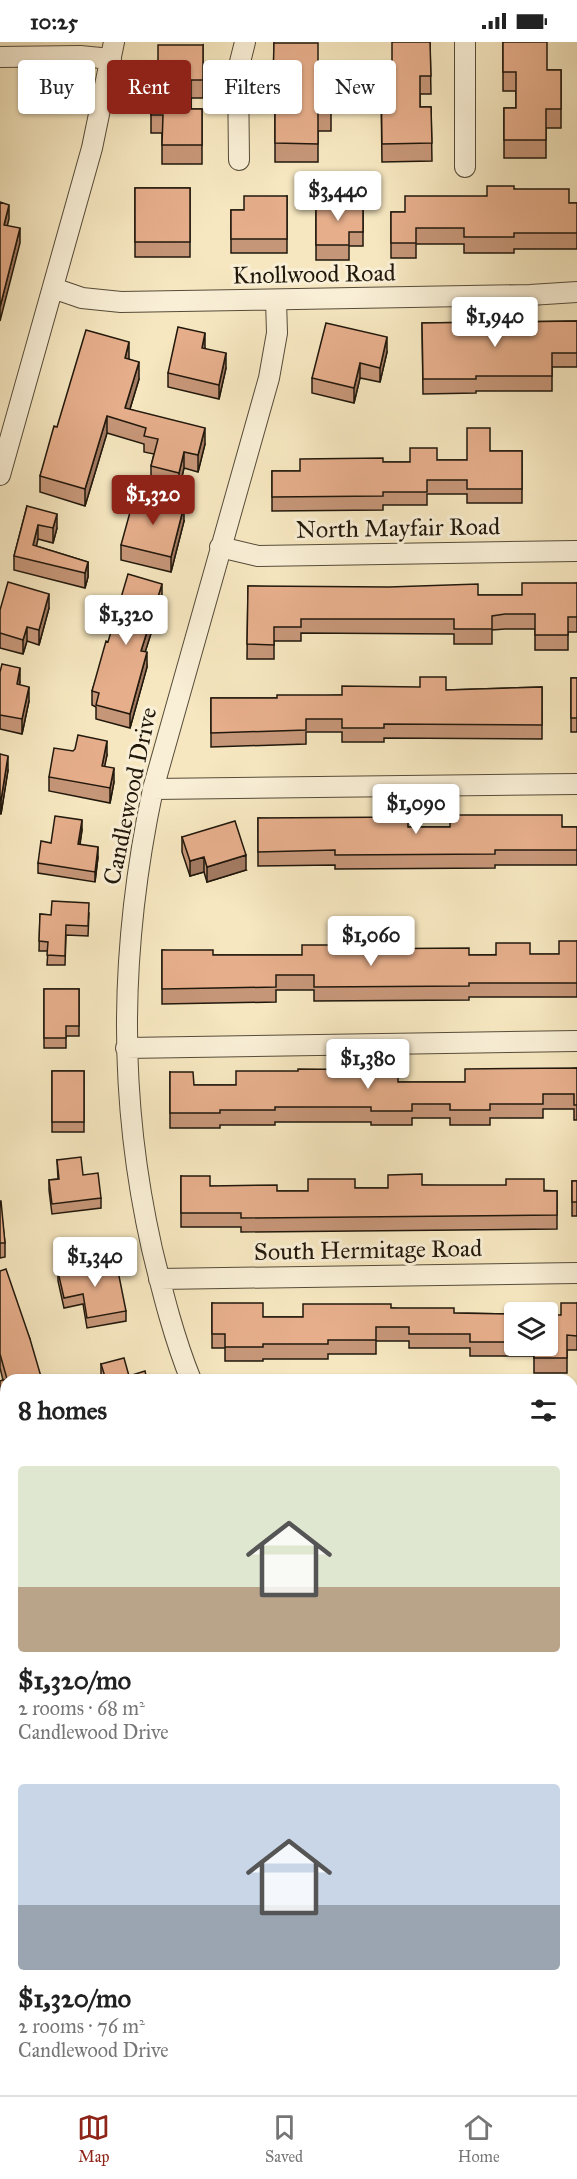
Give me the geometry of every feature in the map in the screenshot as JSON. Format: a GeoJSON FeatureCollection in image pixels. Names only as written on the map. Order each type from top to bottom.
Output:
{"type":"FeatureCollection","features":[{"type":"Feature","properties":{"kind":"street"},"geometry":{"type":"LineString","coordinates":[[239,159],[238,70],[245,42]]}},
{"type":"Feature","properties":{"kind":"street"},"geometry":{"type":"LineString","coordinates":[[465,42],[465,167]]}},
{"type":"Feature","properties":{"kind":"street"},"geometry":{"type":"LineString","coordinates":[[0,57],[80,56],[113,51],[92,148],[0,475]]}},
{"type":"Feature","properties":{"kind":"street","name":"Knollwood Road"},"geometry":{"type":"LineString","coordinates":[[53,288],[82,298],[121,302],[530,295],[577,292]]}},
{"type":"Feature","properties":{"kind":"street","name":"Candlewood Drive"},"geometry":{"type":"LineString","coordinates":[[189,1374],[159,1279],[135,1162],[126,1048],[132,911],[140,849],[153,789],[274,356],[277,333],[276,300]]}},
{"type":"Feature","properties":{"kind":"street","name":"North Mayfair Road"},"geometry":{"type":"LineString","coordinates":[[220,547],[258,556],[577,551]]}},
{"type":"Feature","properties":{"kind":"street"},"geometry":{"type":"LineString","coordinates":[[153,789],[577,784]]}},
{"type":"Feature","properties":{"kind":"street"},"geometry":{"type":"LineString","coordinates":[[126,1048],[577,1041]]}},
{"type":"Feature","properties":{"kind":"street","name":"South Hermitage Road"},"geometry":{"type":"LineString","coordinates":[[159,1279],[577,1273]]}},
{"type":"Feature","properties":{"kind":"building"},"geometry":{"type":"Polygon","coordinates":[[[392,42],[430,42],[431,76],[420,76],[420,107],[431,107],[432,143],[382,144],[382,114],[396,114],[396,60],[392,60],[392,42]]]}},
{"type":"Feature","properties":{"kind":"building"},"geometry":{"type":"Polygon","coordinates":[[[503,42],[547,42],[547,70],[561,70],[561,109],[546,109],[546,140],[504,140],[504,108],[516,108],[516,72],[503,72],[503,42]]]}},
{"type":"Feature","properties":{"kind":"building"},"geometry":{"type":"Polygon","coordinates":[[[274,43],[318,43],[318,60],[314,60],[314,114],[318,114],[318,144],[275,143],[275,114],[302,114],[302,60],[274,60],[274,43]]]}},
{"type":"Feature","properties":{"kind":"building"},"geometry":{"type":"Polygon","coordinates":[[[158,45],[203,45],[203,80],[191,80],[191,60],[158,60],[158,45]]]}},
{"type":"Feature","properties":{"kind":"building"},"geometry":{"type":"Polygon","coordinates":[[[191,109],[202,109],[202,145],[162,145],[163,115],[151,115],[191,114],[191,109]]]}},
{"type":"Feature","properties":{"kind":"building"},"geometry":{"type":"Polygon","coordinates":[[[487,186],[514,186],[514,189],[569,189],[569,203],[577,203],[577,233],[514,233],[514,237],[464,237],[464,228],[416,228],[416,243],[391,243],[391,212],[405,212],[405,196],[487,196],[487,186]]]}},
{"type":"Feature","properties":{"kind":"building"},"geometry":{"type":"Polygon","coordinates":[[[135,188],[190,188],[190,242],[135,242],[135,188]]]}},
{"type":"Feature","properties":{"kind":"building"},"geometry":{"type":"Polygon","coordinates":[[[244,196],[287,196],[287,239],[231,239],[231,210],[244,210],[244,196]]]}},
{"type":"Feature","properties":{"kind":"building"},"geometry":{"type":"Polygon","coordinates":[[[316,201],[363,201],[363,232],[349,232],[349,245],[316,245],[316,201]]]}},
{"type":"Feature","properties":{"kind":"building"},"geometry":{"type":"Polygon","coordinates":[[[0,202],[9,205],[4,225],[20,228],[0,307],[0,202]]]}},
{"type":"Feature","properties":{"kind":"building"},"geometry":{"type":"Polygon","coordinates":[[[577,321],[577,353],[552,353],[552,376],[423,379],[422,323],[577,321]]]}},
{"type":"Feature","properties":{"kind":"building"},"geometry":{"type":"Polygon","coordinates":[[[326,323],[387,337],[380,368],[360,363],[354,388],[312,378],[326,323]]]}},
{"type":"Feature","properties":{"kind":"building"},"geometry":{"type":"Polygon","coordinates":[[[178,327],[205,333],[202,348],[226,353],[219,385],[168,373],[178,327]]]}},
{"type":"Feature","properties":{"kind":"building"},"geometry":{"type":"Polygon","coordinates":[[[86,330],[129,342],[125,358],[139,362],[125,408],[205,428],[198,455],[184,452],[179,473],[151,466],[158,439],[144,436],[146,428],[107,416],[85,489],[40,476],[86,330]]]}},
{"type":"Feature","properties":{"kind":"building"},"geometry":{"type":"Polygon","coordinates":[[[467,428],[490,428],[490,451],[522,451],[522,489],[467,489],[467,480],[427,480],[427,492],[383,492],[383,496],[272,497],[272,471],[300,471],[300,459],[383,458],[383,462],[410,462],[410,448],[437,448],[437,460],[467,460],[467,428]]]}},
{"type":"Feature","properties":{"kind":"building"},"geometry":{"type":"Polygon","coordinates":[[[135,494],[184,506],[171,557],[121,545],[135,494]]]}},
{"type":"Feature","properties":{"kind":"building"},"geometry":{"type":"Polygon","coordinates":[[[27,506],[57,514],[53,528],[38,525],[33,545],[88,562],[85,573],[14,556],[27,506]]]}},
{"type":"Feature","properties":{"kind":"building"},"geometry":{"type":"Polygon","coordinates":[[[128,574],[162,584],[141,651],[147,652],[130,714],[96,705],[99,693],[92,691],[128,574]]]}},
{"type":"Feature","properties":{"kind":"building"},"geometry":{"type":"Polygon","coordinates":[[[8,582],[49,594],[39,630],[27,627],[23,640],[0,633],[0,610],[8,582]]]}},
{"type":"Feature","properties":{"kind":"building"},"geometry":{"type":"Polygon","coordinates":[[[522,583],[577,583],[577,617],[568,617],[568,635],[535,635],[535,614],[492,616],[492,629],[454,629],[454,619],[301,619],[301,627],[274,627],[274,645],[247,644],[248,586],[389,587],[478,584],[478,595],[522,595],[522,583]]]}},
{"type":"Feature","properties":{"kind":"building"},"geometry":{"type":"Polygon","coordinates":[[[2,664],[20,668],[17,684],[29,687],[22,719],[0,715],[2,664]]]}},
{"type":"Feature","properties":{"kind":"building"},"geometry":{"type":"Polygon","coordinates":[[[420,677],[446,677],[446,690],[542,687],[542,725],[384,724],[384,728],[342,728],[342,719],[306,719],[306,730],[211,733],[211,698],[342,695],[342,686],[420,687],[420,677]]]}},
{"type":"Feature","properties":{"kind":"building"},"geometry":{"type":"Polygon","coordinates":[[[571,678],[577,678],[577,718],[571,718],[571,678]]]}},
{"type":"Feature","properties":{"kind":"building"},"geometry":{"type":"Polygon","coordinates":[[[78,735],[107,741],[102,766],[114,768],[110,788],[49,777],[54,748],[73,751],[78,735]]]}},
{"type":"Feature","properties":{"kind":"building"},"geometry":{"type":"Polygon","coordinates":[[[0,754],[8,756],[1,800],[0,800],[0,754]]]}},
{"type":"Feature","properties":{"kind":"building"},"geometry":{"type":"Polygon","coordinates":[[[450,815],[562,815],[562,827],[577,827],[577,850],[495,850],[495,854],[335,855],[335,850],[258,852],[258,818],[408,817],[408,827],[450,827],[450,815]]]}},
{"type":"Feature","properties":{"kind":"building"},"geometry":{"type":"Polygon","coordinates":[[[55,816],[82,820],[78,844],[98,847],[95,872],[38,863],[41,841],[51,843],[55,816]]]}},
{"type":"Feature","properties":{"kind":"building"},"geometry":{"type":"Polygon","coordinates":[[[235,821],[246,855],[207,867],[204,857],[190,861],[182,837],[235,821]]]}},
{"type":"Feature","properties":{"kind":"building"},"geometry":{"type":"Polygon","coordinates":[[[52,901],[89,903],[88,926],[66,925],[65,956],[47,955],[48,942],[39,941],[40,914],[51,915],[52,901]]]}},
{"type":"Feature","properties":{"kind":"building"},"geometry":{"type":"Polygon","coordinates":[[[559,941],[577,941],[577,983],[314,987],[314,975],[276,975],[276,987],[162,989],[162,950],[213,950],[213,955],[302,955],[302,945],[340,945],[340,949],[469,948],[469,955],[496,955],[496,943],[530,943],[530,954],[559,954],[559,941]]]}},
{"type":"Feature","properties":{"kind":"building"},"geometry":{"type":"Polygon","coordinates":[[[44,989],[79,989],[79,1026],[66,1026],[66,1038],[44,1038],[44,989]]]}},
{"type":"Feature","properties":{"kind":"building"},"geometry":{"type":"Polygon","coordinates":[[[577,1068],[577,1105],[574,1105],[574,1094],[543,1094],[543,1104],[490,1104],[490,1110],[450,1110],[450,1104],[412,1104],[412,1111],[371,1111],[371,1107],[275,1107],[275,1110],[170,1113],[170,1072],[193,1072],[194,1085],[236,1085],[236,1071],[398,1070],[398,1082],[465,1082],[465,1069],[577,1068]]]}},
{"type":"Feature","properties":{"kind":"building"},"geometry":{"type":"Polygon","coordinates":[[[52,1071],[84,1071],[84,1122],[52,1122],[52,1071]]]}},
{"type":"Feature","properties":{"kind":"building"},"geometry":{"type":"Polygon","coordinates":[[[81,1157],[83,1175],[98,1173],[101,1198],[52,1204],[49,1180],[59,1179],[57,1160],[81,1157]]]}},
{"type":"Feature","properties":{"kind":"building"},"geometry":{"type":"Polygon","coordinates":[[[422,1174],[422,1185],[506,1185],[506,1179],[544,1179],[544,1191],[557,1191],[557,1215],[241,1218],[241,1213],[181,1213],[181,1176],[210,1176],[210,1186],[277,1185],[277,1191],[308,1191],[308,1179],[355,1179],[355,1188],[388,1188],[388,1175],[422,1174]]]}},
{"type":"Feature","properties":{"kind":"building"},"geometry":{"type":"Polygon","coordinates":[[[572,1181],[577,1181],[577,1202],[572,1202],[572,1181]]]}},
{"type":"Feature","properties":{"kind":"building"},"geometry":{"type":"Polygon","coordinates":[[[1,1201],[5,1243],[0,1243],[1,1201]]]}},
{"type":"Feature","properties":{"kind":"building"},"geometry":{"type":"Polygon","coordinates":[[[116,1261],[126,1311],[87,1318],[83,1294],[64,1298],[58,1272],[116,1261]]]}},
{"type":"Feature","properties":{"kind":"building"},"geometry":{"type":"Polygon","coordinates":[[[6,1269],[40,1374],[6,1374],[0,1354],[0,1271],[6,1269]]]}},
{"type":"Feature","properties":{"kind":"building"},"geometry":{"type":"Polygon","coordinates":[[[212,1303],[263,1303],[263,1317],[303,1317],[303,1304],[391,1304],[391,1308],[454,1308],[454,1313],[504,1314],[504,1342],[470,1342],[470,1334],[409,1334],[409,1327],[376,1327],[376,1340],[328,1340],[328,1344],[263,1344],[263,1347],[225,1347],[225,1334],[212,1334],[212,1303]]]}},
{"type":"Feature","properties":{"kind":"building"},"geometry":{"type":"Polygon","coordinates":[[[561,1303],[577,1303],[577,1336],[567,1335],[567,1358],[534,1358],[534,1356],[558,1356],[558,1315],[561,1315],[561,1303]]]}},
{"type":"Feature","properties":{"kind":"building"},"geometry":{"type":"Polygon","coordinates":[[[124,1358],[128,1374],[104,1374],[101,1364],[124,1358]]]}}]}
